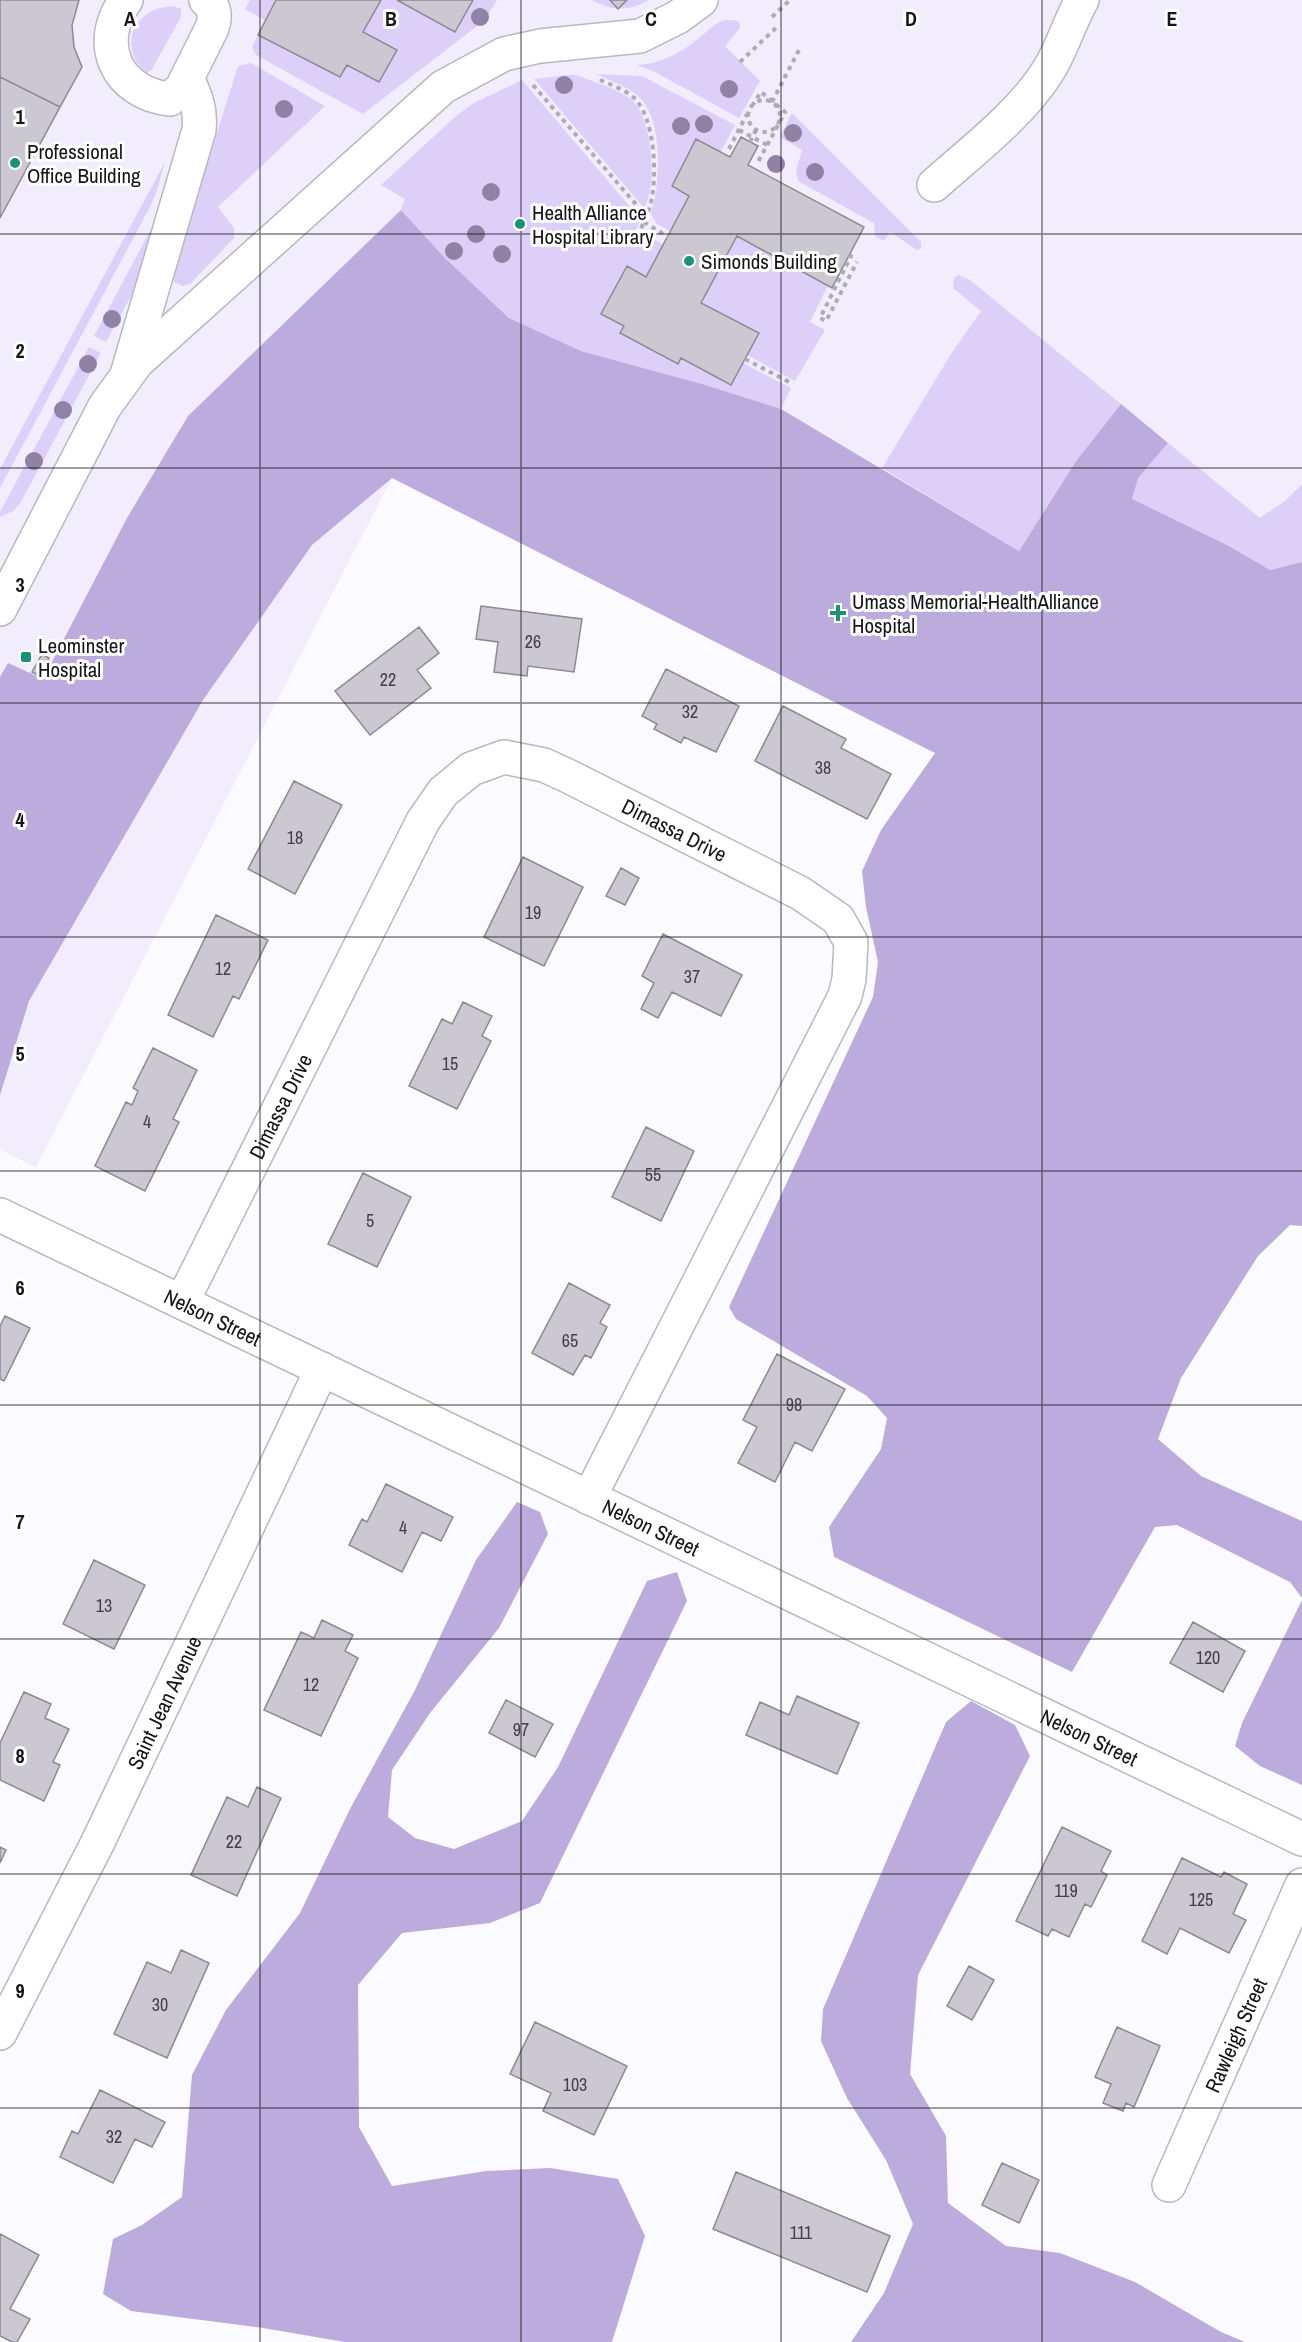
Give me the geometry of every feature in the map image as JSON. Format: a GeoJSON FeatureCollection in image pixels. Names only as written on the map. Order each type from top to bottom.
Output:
{"type":"FeatureCollection","features":[{"type":"Feature","properties":{"kind":"street"},"geometry":{"type":"LineString","coordinates":[[126,0],[116,13],[110,30],[111,48],[116,65],[125,79],[140,89],[159,98],[170,99],[177,95],[187,78],[215,20],[214,9],[206,0]]}},
{"type":"Feature","properties":{"kind":"street"},"geometry":{"type":"LineString","coordinates":[[0,609],[10,568],[105,406],[126,375],[161,340],[443,87],[504,54],[540,46],[640,36],[678,17],[700,0]]}},
{"type":"Feature","properties":{"kind":"street"},"geometry":{"type":"LineString","coordinates":[[934,185],[1035,90],[1049,70],[1070,4]]}},
{"type":"Feature","properties":{"kind":"street"},"geometry":{"type":"LineString","coordinates":[[126,375],[199,130],[198,101],[187,78]]}},
{"type":"Feature","properties":{"kind":"street","name":"Dimassa Drive"},"geometry":{"type":"LineString","coordinates":[[182,1302],[423,821],[443,792],[471,769],[504,757],[544,765],[568,776],[800,893],[838,920],[851,942],[849,979],[844,996],[589,1498]]}},
{"type":"Feature","properties":{"kind":"street","name":"Nelson Street"},"geometry":{"type":"LineString","coordinates":[[0,1215],[1302,1839]]}},
{"type":"Feature","properties":{"kind":"street","name":"Saint Jean Avenue"},"geometry":{"type":"LineString","coordinates":[[0,2033],[98,1842],[322,1369]]}},
{"type":"Feature","properties":{"kind":"street","name":"Rawleigh Street"},"geometry":{"type":"LineString","coordinates":[[1169,2185],[1302,1885]]}},
{"type":"Feature","properties":{"kind":"path"},"geometry":{"type":"LineString","coordinates":[[772,17],[790,0]]}},
{"type":"Feature","properties":{"kind":"path"},"geometry":{"type":"LineString","coordinates":[[740,62],[780,25]]}},
{"type":"Feature","properties":{"kind":"path"},"geometry":{"type":"LineString","coordinates":[[774,104],[800,48]]}},
{"type":"Feature","properties":{"kind":"path"},"geometry":{"type":"LineString","coordinates":[[592,77],[634,97],[647,119],[652,146],[652,198],[641,229]]}},
{"type":"Feature","properties":{"kind":"path"},"geometry":{"type":"LineString","coordinates":[[531,84],[646,216]]}},
{"type":"Feature","properties":{"kind":"path"},"geometry":{"type":"LineString","coordinates":[[729,148],[761,92],[774,104],[780,114],[778,124],[758,162]]}},
{"type":"Feature","properties":{"kind":"path"},"geometry":{"type":"LineString","coordinates":[[774,104],[761,100],[750,108],[749,122],[761,132],[771,131],[778,124]]}},
{"type":"Feature","properties":{"kind":"path"},"geometry":{"type":"LineString","coordinates":[[739,130],[751,139],[767,145]]}},
{"type":"Feature","properties":{"kind":"path"},"geometry":{"type":"LineString","coordinates":[[751,139],[756,130]]}},
{"type":"Feature","properties":{"kind":"path"},"geometry":{"type":"LineString","coordinates":[[644,222],[668,237]]}},
{"type":"Feature","properties":{"kind":"path"},"geometry":{"type":"LineString","coordinates":[[849,255],[851,256],[820,318],[826,321],[857,262]]}},
{"type":"Feature","properties":{"kind":"path"},"geometry":{"type":"LineString","coordinates":[[745,358],[793,384]]}},
{"type":"Feature","properties":{"kind":"shaded area","name":"Umass Memorial-HealthAlliance Hospital"},"geometry":{"type":"Polygon","coordinates":[[[0,0],[1302,0],[1302,665],[935,753],[392,478],[36,1167],[0,1150],[0,0]]]}},
{"type":"Feature","properties":{"kind":"shaded area"},"geometry":{"type":"Polygon","coordinates":[[[250,0],[276,0],[265,20],[245,9],[250,0]]]}},
{"type":"Feature","properties":{"kind":"shaded area"},"geometry":{"type":"Polygon","coordinates":[[[381,0],[397,0],[455,32],[473,0],[497,0],[485,20],[363,114],[256,55],[252,47],[258,35],[340,77],[347,65],[379,82],[397,50],[363,32],[381,0]]]}},
{"type":"Feature","properties":{"kind":"shaded area"},"geometry":{"type":"Polygon","coordinates":[[[591,0],[610,0],[618,8],[627,0],[649,0],[634,7],[620,9],[591,0]]]}},
{"type":"Feature","properties":{"kind":"shaded area"},"geometry":{"type":"Polygon","coordinates":[[[173,6],[181,9],[181,17],[152,69],[147,73],[135,59],[132,50],[131,42],[136,25],[150,12],[173,6]]]}},
{"type":"Feature","properties":{"kind":"shaded area"},"geometry":{"type":"Polygon","coordinates":[[[726,20],[740,23],[740,28],[725,46],[760,81],[739,118],[653,71],[637,65],[654,62],[678,53],[715,25],[726,20]]]}},
{"type":"Feature","properties":{"kind":"shaded area"},"geometry":{"type":"Polygon","coordinates":[[[251,63],[325,106],[218,207],[234,228],[234,238],[190,284],[183,286],[174,282],[173,272],[238,66],[251,63]]]}},
{"type":"Feature","properties":{"kind":"shaded area"},"geometry":{"type":"Polygon","coordinates":[[[596,74],[642,76],[735,125],[721,152],[696,139],[672,186],[689,196],[670,231],[657,224],[651,214],[656,191],[658,154],[651,116],[634,92],[596,74]]]}},
{"type":"Feature","properties":{"kind":"shaded area"},"geometry":{"type":"Polygon","coordinates":[[[576,75],[619,92],[632,100],[639,109],[648,136],[652,169],[651,184],[644,208],[534,79],[576,75]]]}},
{"type":"Feature","properties":{"kind":"shaded area"},"geometry":{"type":"Polygon","coordinates":[[[522,80],[637,215],[639,224],[635,231],[644,236],[646,234],[664,245],[646,277],[626,266],[601,314],[624,326],[620,333],[681,358],[730,385],[743,363],[791,388],[781,409],[702,384],[581,351],[509,318],[445,258],[401,210],[405,199],[381,185],[456,116],[474,103],[522,80]]]}},
{"type":"Feature","properties":{"kind":"shaded area"},"geometry":{"type":"Polygon","coordinates":[[[792,113],[921,242],[921,249],[917,250],[890,232],[884,241],[875,236],[874,223],[798,181],[796,171],[802,150],[780,137],[792,113]]]}},
{"type":"Feature","properties":{"kind":"shaded area"},"geometry":{"type":"Polygon","coordinates":[[[165,162],[150,207],[0,488],[0,469],[165,162]]]}},
{"type":"Feature","properties":{"kind":"shaded area"},"geometry":{"type":"Polygon","coordinates":[[[166,201],[142,276],[106,342],[94,336],[166,201]]]}},
{"type":"Feature","properties":{"kind":"shaded area"},"geometry":{"type":"Polygon","coordinates":[[[401,210],[445,258],[509,318],[581,351],[702,384],[781,409],[1019,551],[1077,460],[1121,404],[1168,443],[1138,478],[1132,499],[1229,546],[1270,570],[1302,562],[1302,1226],[1290,1225],[1258,1256],[1181,1378],[1158,1439],[1201,1476],[1302,1521],[1302,1598],[1290,1582],[1177,1525],[1155,1527],[1072,1672],[834,1557],[829,1527],[881,1449],[887,1418],[867,1396],[736,1319],[729,1307],[873,997],[878,962],[866,907],[862,871],[881,830],[935,753],[392,478],[312,545],[203,700],[29,1001],[0,1095],[0,677],[8,663],[43,679],[127,518],[188,416],[401,210]]]}},
{"type":"Feature","properties":{"kind":"shaded area"},"geometry":{"type":"Polygon","coordinates":[[[737,236],[828,285],[810,322],[825,330],[795,381],[747,355],[758,333],[701,303],[737,236]]]}},
{"type":"Feature","properties":{"kind":"shaded area"},"geometry":{"type":"Polygon","coordinates":[[[958,275],[970,280],[1121,404],[1080,457],[1019,551],[882,468],[951,354],[981,311],[953,288],[954,278],[958,275]]]}},
{"type":"Feature","properties":{"kind":"shaded area"},"geometry":{"type":"Polygon","coordinates":[[[89,347],[101,353],[21,502],[13,511],[0,517],[0,512],[89,347]]]}},
{"type":"Feature","properties":{"kind":"shaded area"},"geometry":{"type":"Polygon","coordinates":[[[1168,443],[1260,518],[1285,501],[1302,484],[1302,562],[1270,570],[1229,546],[1131,499],[1138,478],[1168,443]]]}},
{"type":"Feature","properties":{"kind":"shaded area"},"geometry":{"type":"Polygon","coordinates":[[[517,1502],[540,1512],[548,1534],[499,1628],[430,1713],[392,1770],[388,1817],[415,1838],[454,1849],[522,1821],[558,1767],[647,1581],[677,1572],[687,1601],[540,1903],[490,1923],[402,1933],[358,1985],[359,2127],[392,2186],[486,2171],[550,2168],[618,2179],[645,2236],[612,2342],[345,2342],[263,2328],[131,2311],[103,2294],[113,2239],[142,2225],[182,2197],[192,2075],[226,2010],[300,1913],[350,1809],[415,1690],[476,1560],[517,1502]]]}},
{"type":"Feature","properties":{"kind":"shaded area"},"geometry":{"type":"Polygon","coordinates":[[[1302,1600],[1302,1785],[1260,1766],[1235,1746],[1242,1723],[1302,1600]]]}},
{"type":"Feature","properties":{"kind":"shaded area"},"geometry":{"type":"Polygon","coordinates":[[[971,1701],[1015,1725],[1030,1756],[918,1975],[910,2074],[946,2136],[948,2203],[1006,2246],[1060,2253],[1135,2282],[1221,2332],[1245,2342],[851,2342],[884,2293],[913,2224],[886,2160],[847,2098],[821,2041],[823,2009],[946,1722],[971,1701]]]}},
{"type":"Feature","properties":{"kind":"building"},"geometry":{"type":"Polygon","coordinates":[[[0,0],[79,0],[72,25],[74,47],[82,67],[60,107],[0,77],[0,0]]]}},
{"type":"Feature","properties":{"kind":"building"},"geometry":{"type":"Polygon","coordinates":[[[276,0],[381,0],[363,32],[397,50],[379,82],[347,65],[340,77],[258,35],[276,0]]]}},
{"type":"Feature","properties":{"kind":"building"},"geometry":{"type":"Polygon","coordinates":[[[397,0],[473,0],[455,32],[397,0]]]}},
{"type":"Feature","properties":{"kind":"building"},"geometry":{"type":"Polygon","coordinates":[[[610,0],[627,0],[618,9],[610,0]]]}},
{"type":"Feature","properties":{"kind":"building","name":"Professional Office Building"},"geometry":{"type":"Polygon","coordinates":[[[0,77],[60,107],[0,218],[0,77]]]}},
{"type":"Feature","properties":{"kind":"building","name":"Simonds Building"},"geometry":{"type":"Polygon","coordinates":[[[741,137],[758,146],[748,165],[864,227],[832,288],[737,236],[701,303],[759,333],[731,385],[681,358],[678,364],[620,333],[624,326],[601,314],[627,266],[646,277],[689,196],[672,186],[696,139],[730,157],[741,137]]]}},
{"type":"Feature","properties":{"kind":"building"},"geometry":{"type":"Polygon","coordinates":[[[481,606],[582,619],[574,672],[528,666],[527,676],[494,672],[498,642],[476,639],[481,606]]]}},
{"type":"Feature","properties":{"kind":"building"},"geometry":{"type":"Polygon","coordinates":[[[419,627],[439,653],[417,670],[431,688],[370,735],[335,691],[419,627]]]}},
{"type":"Feature","properties":{"kind":"building"},"geometry":{"type":"Polygon","coordinates":[[[42,654],[49,658],[39,676],[32,672],[42,654]]]}},
{"type":"Feature","properties":{"kind":"building"},"geometry":{"type":"Polygon","coordinates":[[[666,669],[739,706],[716,752],[684,737],[681,743],[654,729],[657,724],[642,716],[666,669]]]}},
{"type":"Feature","properties":{"kind":"building"},"geometry":{"type":"Polygon","coordinates":[[[783,706],[846,739],[841,748],[891,774],[867,819],[755,761],[783,706]]]}},
{"type":"Feature","properties":{"kind":"building"},"geometry":{"type":"Polygon","coordinates":[[[294,781],[342,805],[295,894],[248,869],[294,781]]]}},
{"type":"Feature","properties":{"kind":"building"},"geometry":{"type":"Polygon","coordinates":[[[523,857],[583,887],[544,966],[484,937],[523,857]]]}},
{"type":"Feature","properties":{"kind":"building"},"geometry":{"type":"Polygon","coordinates":[[[621,868],[639,878],[625,905],[606,896],[621,868]]]}},
{"type":"Feature","properties":{"kind":"building"},"geometry":{"type":"Polygon","coordinates":[[[216,915],[268,940],[239,999],[233,996],[213,1037],[168,1015],[216,915]]]}},
{"type":"Feature","properties":{"kind":"building"},"geometry":{"type":"Polygon","coordinates":[[[663,934],[742,975],[721,1016],[672,992],[658,1018],[641,1009],[654,983],[642,976],[663,934]]]}},
{"type":"Feature","properties":{"kind":"building"},"geometry":{"type":"Polygon","coordinates":[[[463,1002],[492,1016],[482,1036],[491,1041],[457,1109],[409,1086],[442,1019],[452,1024],[463,1002]]]}},
{"type":"Feature","properties":{"kind":"building"},"geometry":{"type":"Polygon","coordinates":[[[153,1048],[197,1070],[173,1119],[179,1122],[145,1191],[95,1166],[126,1102],[132,1105],[138,1091],[133,1088],[153,1048]]]}},
{"type":"Feature","properties":{"kind":"building"},"geometry":{"type":"Polygon","coordinates":[[[646,1127],[694,1151],[661,1221],[612,1197],[646,1127]]]}},
{"type":"Feature","properties":{"kind":"building"},"geometry":{"type":"Polygon","coordinates":[[[363,1173],[411,1197],[377,1267],[328,1244],[363,1173]]]}},
{"type":"Feature","properties":{"kind":"building"},"geometry":{"type":"Polygon","coordinates":[[[569,1283],[610,1305],[600,1323],[607,1327],[591,1358],[585,1355],[573,1375],[532,1353],[569,1283]]]}},
{"type":"Feature","properties":{"kind":"building"},"geometry":{"type":"Polygon","coordinates":[[[5,1316],[30,1328],[4,1381],[0,1379],[0,1326],[5,1316]]]}},
{"type":"Feature","properties":{"kind":"building"},"geometry":{"type":"Polygon","coordinates":[[[777,1354],[845,1389],[812,1451],[795,1442],[775,1482],[738,1463],[757,1427],[743,1420],[777,1354]]]}},
{"type":"Feature","properties":{"kind":"building"},"geometry":{"type":"Polygon","coordinates":[[[386,1484],[453,1517],[441,1541],[422,1532],[402,1572],[349,1545],[362,1519],[367,1522],[386,1484]]]}},
{"type":"Feature","properties":{"kind":"building"},"geometry":{"type":"Polygon","coordinates":[[[94,1560],[145,1585],[114,1649],[63,1624],[94,1560]]]}},
{"type":"Feature","properties":{"kind":"building"},"geometry":{"type":"Polygon","coordinates":[[[322,1620],[353,1635],[345,1651],[358,1658],[321,1736],[264,1710],[301,1632],[314,1638],[322,1620]]]}},
{"type":"Feature","properties":{"kind":"building"},"geometry":{"type":"Polygon","coordinates":[[[1193,1622],[1245,1651],[1223,1692],[1170,1663],[1193,1622]]]}},
{"type":"Feature","properties":{"kind":"building"},"geometry":{"type":"Polygon","coordinates":[[[24,1692],[51,1704],[45,1718],[69,1729],[53,1762],[60,1765],[44,1801],[0,1780],[0,1743],[24,1692]]]}},
{"type":"Feature","properties":{"kind":"building"},"geometry":{"type":"Polygon","coordinates":[[[797,1696],[859,1723],[837,1774],[746,1735],[760,1702],[789,1715],[797,1696]]]}},
{"type":"Feature","properties":{"kind":"building"},"geometry":{"type":"Polygon","coordinates":[[[506,1700],[553,1724],[535,1757],[489,1733],[506,1700]]]}},
{"type":"Feature","properties":{"kind":"building"},"geometry":{"type":"Polygon","coordinates":[[[257,1787],[281,1798],[237,1896],[191,1875],[227,1797],[248,1807],[257,1787]]]}},
{"type":"Feature","properties":{"kind":"building"},"geometry":{"type":"Polygon","coordinates":[[[1062,1827],[1111,1851],[1101,1871],[1107,1875],[1091,1907],[1085,1904],[1069,1937],[1052,1929],[1048,1936],[1016,1921],[1062,1827]]]}},
{"type":"Feature","properties":{"kind":"building"},"geometry":{"type":"Polygon","coordinates":[[[0,1847],[6,1850],[0,1863],[0,1847]]]}},
{"type":"Feature","properties":{"kind":"building"},"geometry":{"type":"Polygon","coordinates":[[[1182,1858],[1221,1877],[1224,1872],[1247,1884],[1233,1914],[1246,1920],[1229,1953],[1180,1928],[1167,1954],[1142,1941],[1182,1858]]]}},
{"type":"Feature","properties":{"kind":"building"},"geometry":{"type":"Polygon","coordinates":[[[181,1950],[209,1963],[167,2058],[114,2034],[147,1962],[171,1973],[181,1950]]]}},
{"type":"Feature","properties":{"kind":"building"},"geometry":{"type":"Polygon","coordinates":[[[969,1966],[994,1980],[972,2020],[947,2006],[969,1966]]]}},
{"type":"Feature","properties":{"kind":"building"},"geometry":{"type":"Polygon","coordinates":[[[535,2022],[627,2066],[594,2135],[543,2111],[551,2093],[510,2074],[535,2022]]]}},
{"type":"Feature","properties":{"kind":"building"},"geometry":{"type":"Polygon","coordinates":[[[1117,2027],[1160,2046],[1134,2107],[1126,2103],[1123,2111],[1103,2103],[1111,2084],[1095,2077],[1117,2027]]]}},
{"type":"Feature","properties":{"kind":"building"},"geometry":{"type":"Polygon","coordinates":[[[100,2090],[165,2122],[152,2147],[135,2139],[113,2183],[60,2157],[72,2131],[78,2134],[100,2090]]]}},
{"type":"Feature","properties":{"kind":"building"},"geometry":{"type":"Polygon","coordinates":[[[1002,2163],[1039,2180],[1019,2223],[982,2205],[1002,2163]]]}},
{"type":"Feature","properties":{"kind":"building"},"geometry":{"type":"Polygon","coordinates":[[[736,2172],[890,2236],[867,2292],[713,2229],[736,2172]]]}},
{"type":"Feature","properties":{"kind":"building"},"geometry":{"type":"Polygon","coordinates":[[[0,2234],[39,2255],[10,2309],[30,2319],[17,2342],[0,2336],[0,2234]]]}},
{"type":"Feature","properties":{"kind":"place","name":"Professional Office Building"},"geometry":{"type":"Point","coordinates":[15,163]}},
{"type":"Feature","properties":{"kind":"place","name":"Health Alliance Hospital Library"},"geometry":{"type":"Point","coordinates":[520,224]}},
{"type":"Feature","properties":{"kind":"place","name":"Simonds Building"},"geometry":{"type":"Point","coordinates":[689,261]}},
{"type":"Feature","properties":{"kind":"place","name":"Umass Memorial-HealthAlliance Hospital"},"geometry":{"type":"Point","coordinates":[838,613]}},
{"type":"Feature","properties":{"kind":"place","name":"Leominster Hospital"},"geometry":{"type":"Point","coordinates":[26,657]}}]}
